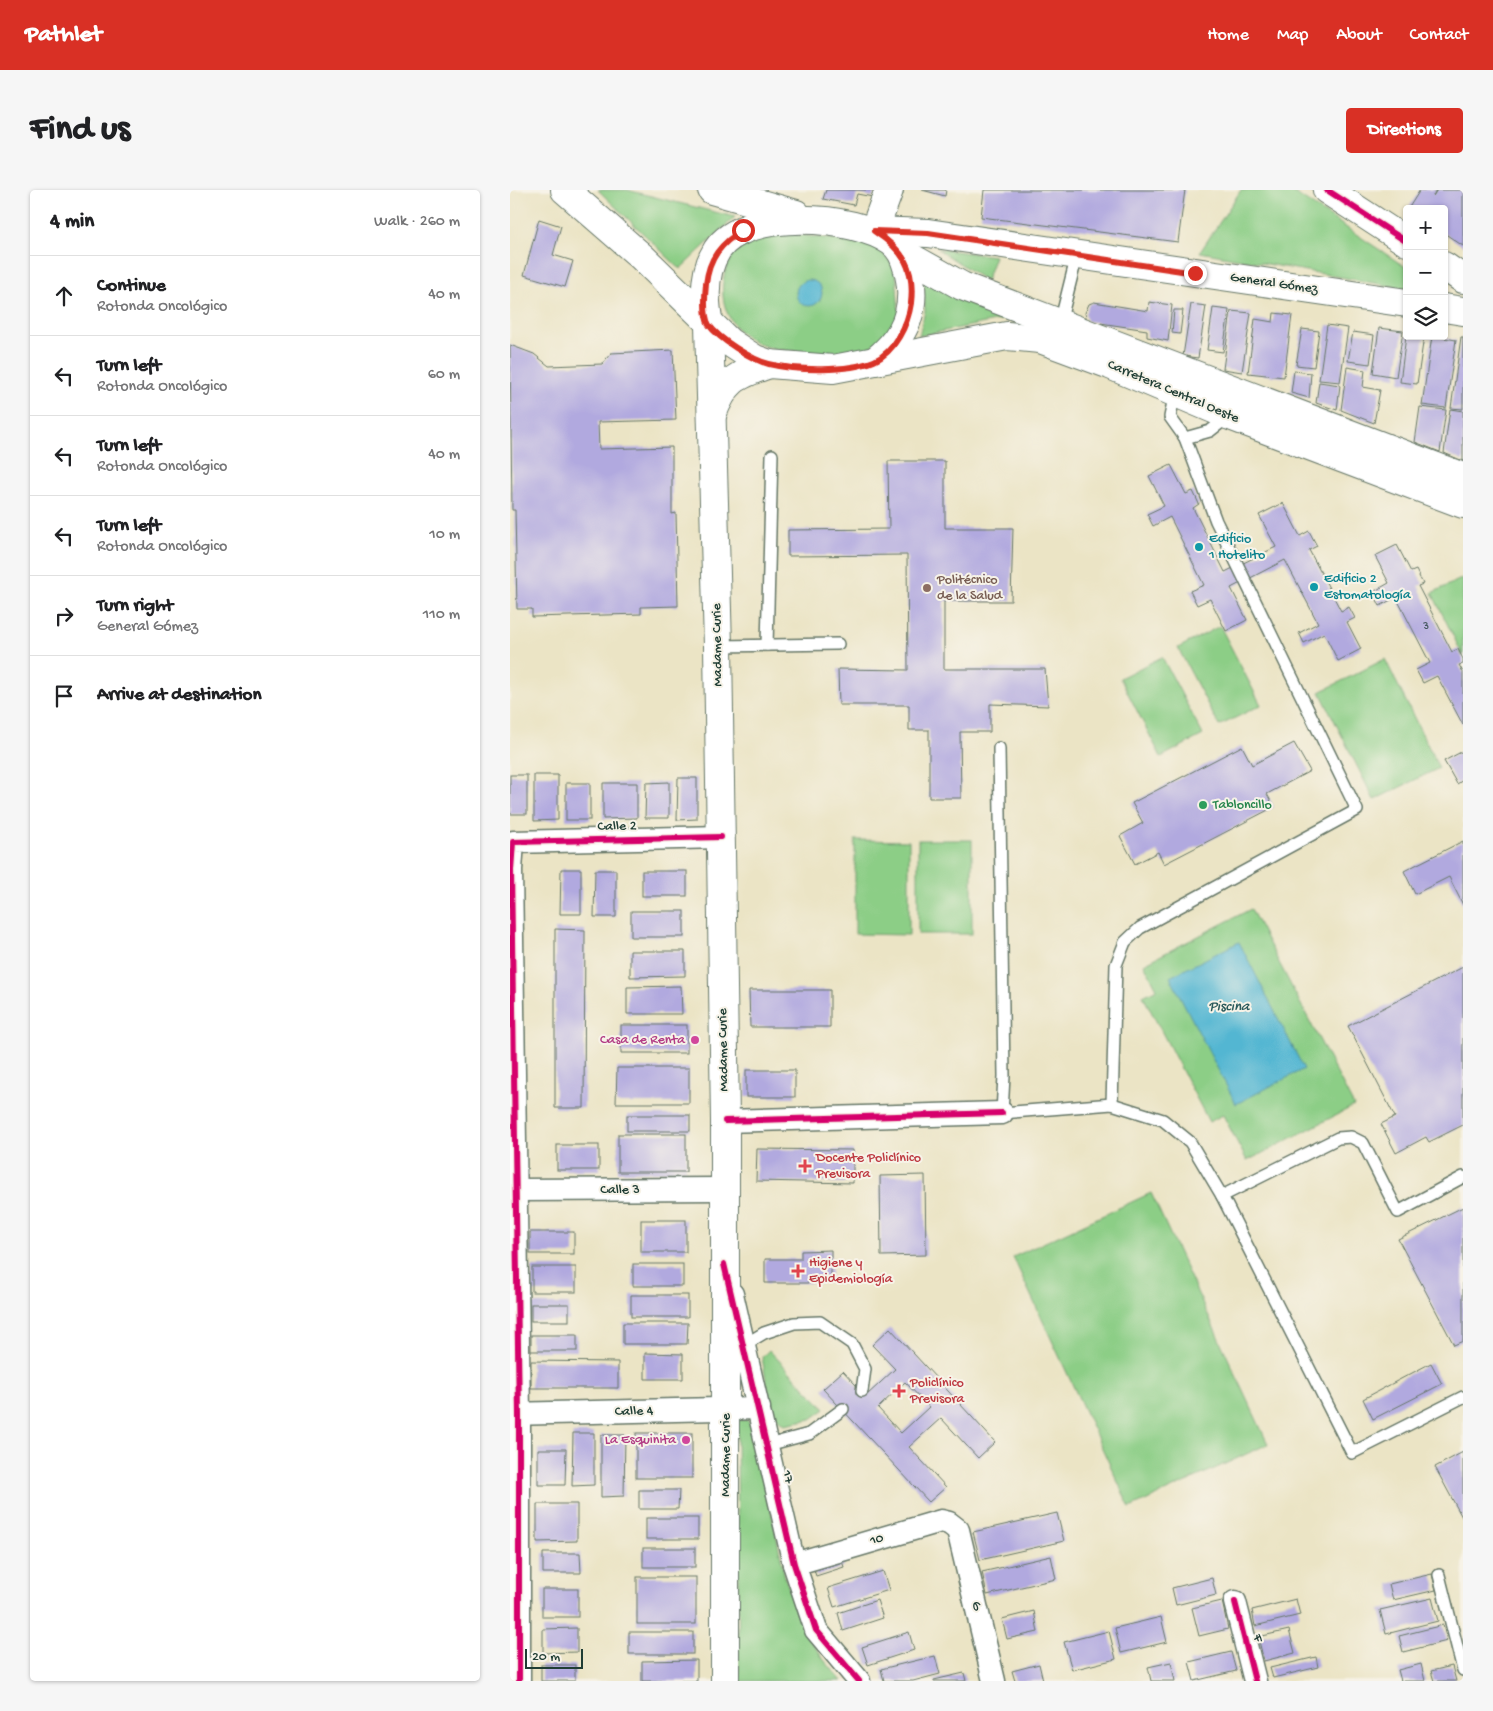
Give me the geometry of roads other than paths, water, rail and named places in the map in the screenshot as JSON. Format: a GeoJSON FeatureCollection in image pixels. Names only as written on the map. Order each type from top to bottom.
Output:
{"type":"FeatureCollection","features":[{"type":"Feature","properties":{"kind":"main road"},"geometry":{"type":"LineString","coordinates":[[565,190],[642,257],[708,324],[729,342],[755,359],[769,364]]}},
{"type":"Feature","properties":{"kind":"main road"},"geometry":{"type":"LineString","coordinates":[[712,190],[817,220],[874,231],[889,190]]}},
{"type":"Feature","properties":{"kind":"main road"},"geometry":{"type":"LineString","coordinates":[[1327,190],[1403,239]]}},
{"type":"Feature","properties":{"kind":"main road"},"geometry":{"type":"LineString","coordinates":[[673,288],[726,241],[743,230],[766,223],[817,220]]}},
{"type":"Feature","properties":{"kind":"main road","name":"Carretera Central Oeste"},"geometry":{"type":"LineString","coordinates":[[874,231],[893,243],[903,253],[962,286],[1463,477]]}},
{"type":"Feature","properties":{"kind":"main road","name":"General Gómez"},"geometry":{"type":"LineString","coordinates":[[874,231],[928,233],[1403,302]]}},
{"type":"Feature","properties":{"kind":"main road","name":"Madame Curie"},"geometry":{"type":"LineString","coordinates":[[717,250],[708,271],[706,306],[718,646],[725,1120],[725,1681]]}},
{"type":"Feature","properties":{"kind":"main road"},"geometry":{"type":"LineString","coordinates":[[875,361],[890,349],[909,317],[912,297],[910,276],[903,253]]}},
{"type":"Feature","properties":{"kind":"main road"},"geometry":{"type":"LineString","coordinates":[[1448,269],[1463,279]]}},
{"type":"Feature","properties":{"kind":"main road"},"geometry":{"type":"LineString","coordinates":[[1448,309],[1463,311]]}},
{"type":"Feature","properties":{"kind":"main road","name":"Carretera Central Oeste"},"geometry":{"type":"LineString","coordinates":[[769,364],[832,369],[992,338],[1006,336],[1040,339],[1175,392],[1230,416],[1463,504]]}},
{"type":"Feature","properties":{"kind":"main road","name":"Madame Curie"},"geometry":{"type":"LineString","coordinates":[[711,419],[723,389],[742,374],[769,364]]}},
{"type":"Feature","properties":{"kind":"street","name":"Calle 2"},"geometry":{"type":"LineString","coordinates":[[510,870],[513,842],[721,837]]}},
{"type":"Feature","properties":{"kind":"street"},"geometry":{"type":"LineString","coordinates":[[510,870],[516,1190],[515,1415],[519,1681]]}},
{"type":"Feature","properties":{"kind":"street"},"geometry":{"type":"LineString","coordinates":[[725,1120],[1002,1113]]}},
{"type":"Feature","properties":{"kind":"street","name":"Calle 3"},"geometry":{"type":"LineString","coordinates":[[516,1190],[724,1189]]}},
{"type":"Feature","properties":{"kind":"street","name":"17"},"geometry":{"type":"LineString","coordinates":[[724,1264],[768,1444],[794,1564],[816,1630],[859,1681]]}},
{"type":"Feature","properties":{"kind":"street","name":"Calle 4"},"geometry":{"type":"LineString","coordinates":[[515,1415],[759,1408]]}},
{"type":"Feature","properties":{"kind":"street","name":"10"},"geometry":{"type":"LineString","coordinates":[[794,1564],[941,1521],[949,1523],[958,1530]]}},
{"type":"Feature","properties":{"kind":"street","name":"G"},"geometry":{"type":"LineString","coordinates":[[958,1530],[994,1681]]}},
{"type":"Feature","properties":{"kind":"street","name":"F"},"geometry":{"type":"LineString","coordinates":[[1235,1602],[1255,1681]]}},
{"type":"Feature","properties":{"kind":"lane"},"geometry":{"type":"LineString","coordinates":[[1060,322],[1077,255]]}},
{"type":"Feature","properties":{"kind":"lane"},"geometry":{"type":"LineString","coordinates":[[1112,1104],[1116,965],[1125,942],[1140,928],[1357,810],[1216,521],[1185,438],[1170,417],[1175,392]]}},
{"type":"Feature","properties":{"kind":"lane"},"geometry":{"type":"LineString","coordinates":[[1185,438],[1210,431],[1230,416]]}},
{"type":"Feature","properties":{"kind":"lane"},"geometry":{"type":"LineString","coordinates":[[766,645],[772,455]]}},
{"type":"Feature","properties":{"kind":"lane"},"geometry":{"type":"LineString","coordinates":[[718,646],[838,644]]}},
{"type":"Feature","properties":{"kind":"lane"},"geometry":{"type":"LineString","coordinates":[[999,748],[1004,1076],[1002,1113],[1112,1104],[1163,1120],[1190,1142],[1222,1196],[1352,1453],[1463,1397]]}},
{"type":"Feature","properties":{"kind":"lane"},"geometry":{"type":"LineString","coordinates":[[1222,1196],[1338,1138],[1351,1137],[1363,1143],[1398,1212],[1463,1178]]}},
{"type":"Feature","properties":{"kind":"lane"},"geometry":{"type":"LineString","coordinates":[[744,1346],[764,1333],[794,1323],[820,1322],[852,1344],[865,1369],[862,1391]]}},
{"type":"Feature","properties":{"kind":"lane"},"geometry":{"type":"LineString","coordinates":[[768,1444],[808,1434],[843,1409]]}},
{"type":"Feature","properties":{"kind":"lane"},"geometry":{"type":"LineString","coordinates":[[1439,1575],[1463,1670]]}},
{"type":"Feature","properties":{"kind":"water"},"geometry":{"type":"Polygon","coordinates":[[[809,280],[818,284],[822,293],[818,302],[809,306],[800,302],[796,293],[800,284],[809,280]]]}},
{"type":"Feature","properties":{"kind":"water","name":"Piscina"},"geometry":{"type":"Polygon","coordinates":[[[1239,942],[1304,1069],[1236,1104],[1170,977],[1239,942]]]}},
{"type":"Feature","properties":{"kind":"place","name":"Edificio 1 Hotelito"},"geometry":{"type":"Point","coordinates":[1199,547]}},
{"type":"Feature","properties":{"kind":"place","name":"Edificio 2 Estomatología"},"geometry":{"type":"Point","coordinates":[1314,587]}},
{"type":"Feature","properties":{"kind":"place","name":"Politécnico de la Salud"},"geometry":{"type":"Point","coordinates":[927,588]}},
{"type":"Feature","properties":{"kind":"place","name":"Tabloncillo"},"geometry":{"type":"Point","coordinates":[1203,805]}},
{"type":"Feature","properties":{"kind":"place","name":"Casa de Renta"},"geometry":{"type":"Point","coordinates":[695,1040]}},
{"type":"Feature","properties":{"kind":"place","name":"Docente Policlínico Previsora"},"geometry":{"type":"Point","coordinates":[805,1166]}},
{"type":"Feature","properties":{"kind":"place","name":"Higiene y Epidemiología"},"geometry":{"type":"Point","coordinates":[798,1271]}},
{"type":"Feature","properties":{"kind":"place","name":"Policlínico Previsora"},"geometry":{"type":"Point","coordinates":[899,1391]}},
{"type":"Feature","properties":{"kind":"place","name":"La Esquinita"},"geometry":{"type":"Point","coordinates":[686,1440]}}]}
